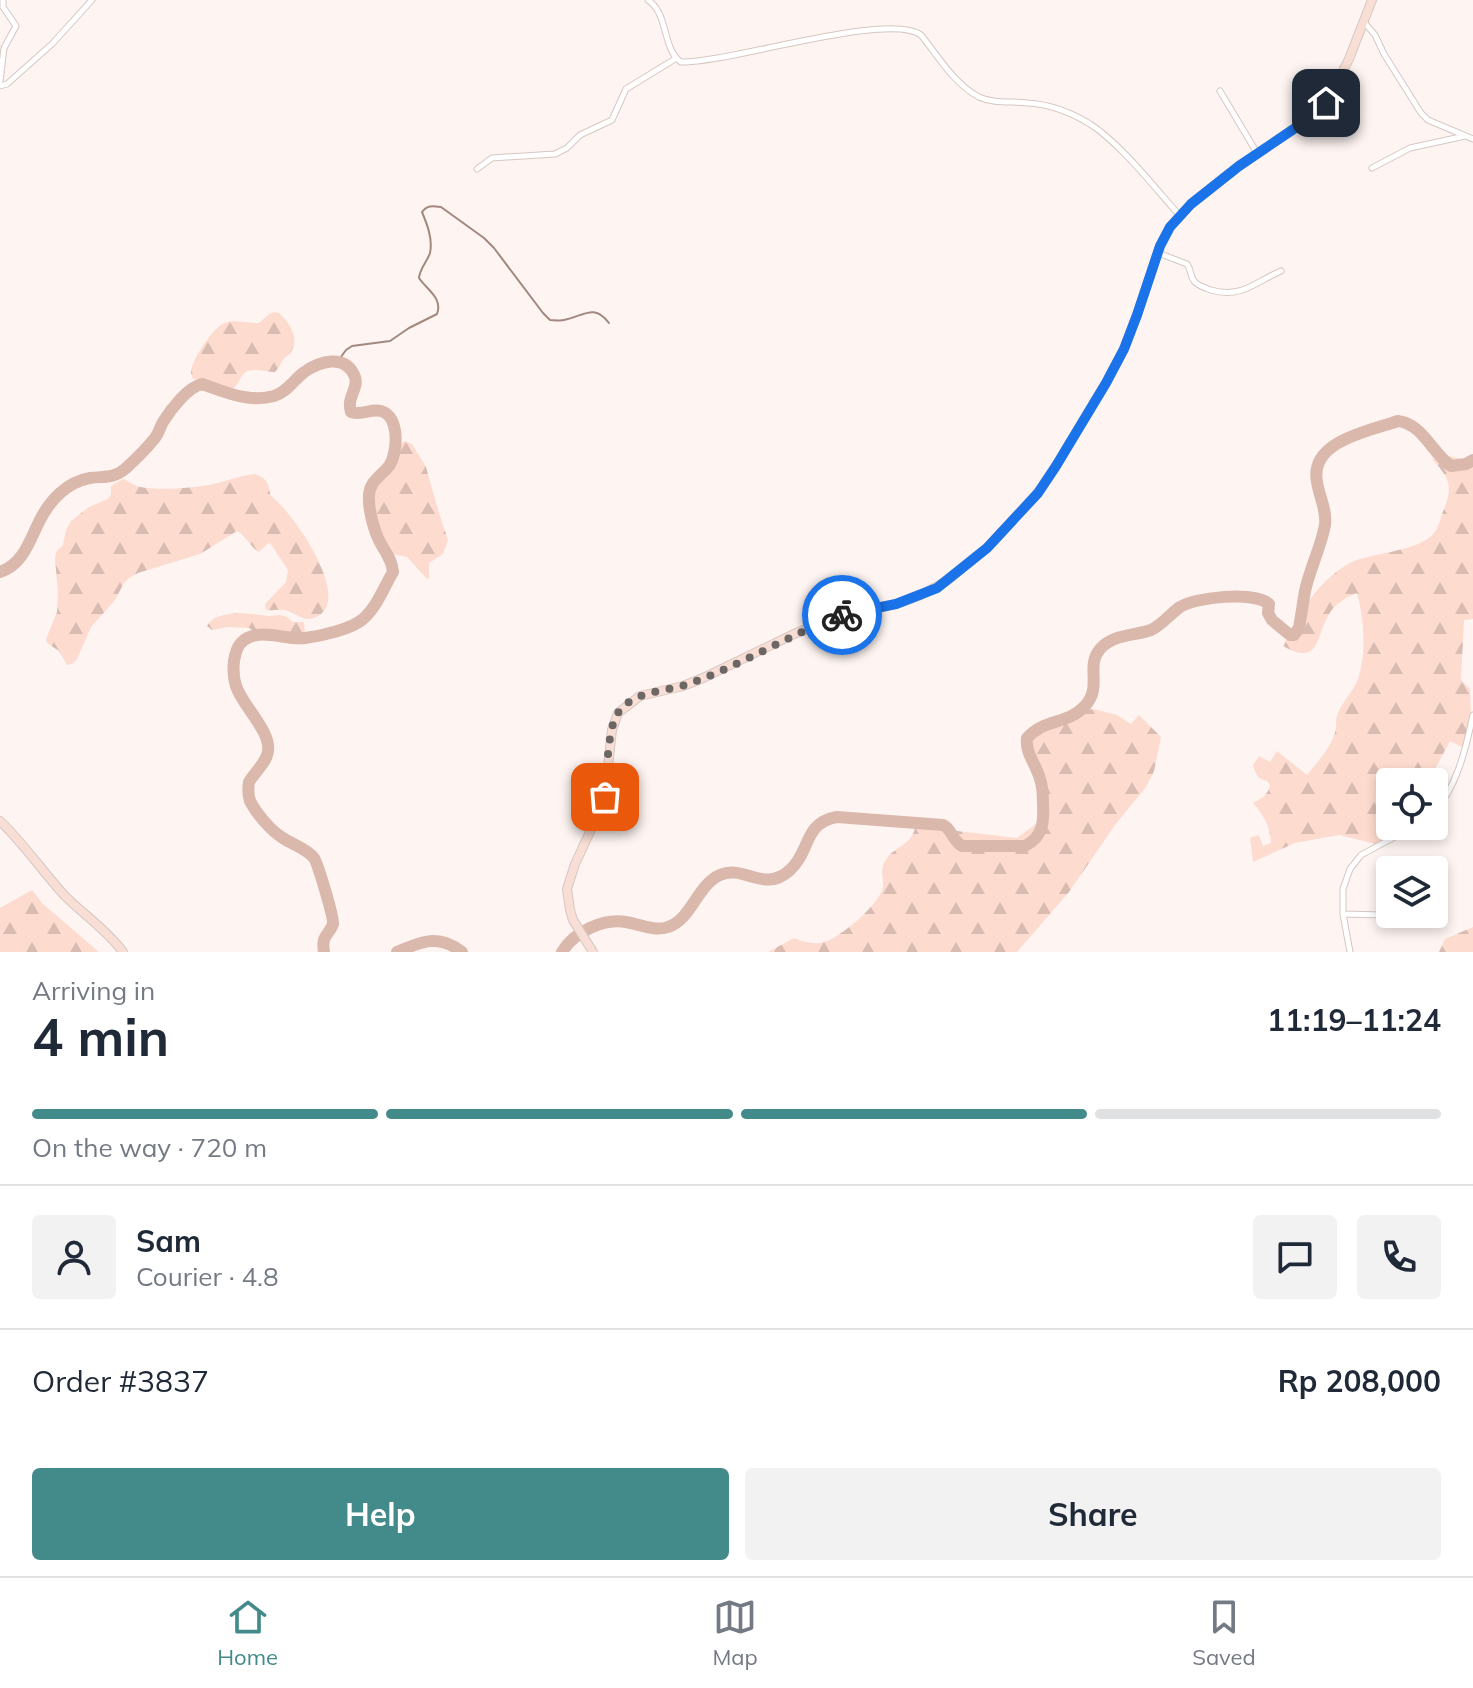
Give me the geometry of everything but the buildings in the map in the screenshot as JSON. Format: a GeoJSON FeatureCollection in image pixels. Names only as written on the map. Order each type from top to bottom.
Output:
{"type":"FeatureCollection","features":[{"type":"Feature","properties":{"kind":"street"},"geometry":{"type":"LineString","coordinates":[[3,0],[4,9],[16,26],[4,48],[0,84],[7,84],[45,51],[92,0]]}},
{"type":"Feature","properties":{"kind":"street"},"geometry":{"type":"LineString","coordinates":[[648,0],[657,7],[675,59],[681,62],[843,33],[899,28],[915,30],[958,81],[980,97],[992,101],[1044,105],[1090,124],[1107,137],[1180,216]]}},
{"type":"Feature","properties":{"kind":"street"},"geometry":{"type":"LineString","coordinates":[[593,952],[577,927],[570,910],[567,889],[604,802],[612,730],[618,713],[640,696],[703,678],[841,615],[896,604],[921,595],[948,580],[987,548],[1038,493],[1106,383],[1124,349],[1164,236],[1191,204],[1257,153],[1313,116],[1326,103],[1349,59],[1372,0]]}},
{"type":"Feature","properties":{"kind":"street"},"geometry":{"type":"LineString","coordinates":[[1364,22],[1375,35],[1421,113],[1428,120],[1473,139]]}},
{"type":"Feature","properties":{"kind":"street"},"geometry":{"type":"LineString","coordinates":[[477,169],[492,158],[555,154],[564,150],[580,135],[612,120],[626,89],[675,59]]}},
{"type":"Feature","properties":{"kind":"street"},"geometry":{"type":"LineString","coordinates":[[1220,91],[1257,153]]}},
{"type":"Feature","properties":{"kind":"street"},"geometry":{"type":"LineString","coordinates":[[1372,168],[1410,148],[1465,136]]}},
{"type":"Feature","properties":{"kind":"street"},"geometry":{"type":"LineString","coordinates":[[1158,253],[1187,264],[1195,283],[1220,292],[1240,292],[1281,271]]}},
{"type":"Feature","properties":{"kind":"street"},"geometry":{"type":"LineString","coordinates":[[1448,792],[1457,772],[1473,715]]}},
{"type":"Feature","properties":{"kind":"street"},"geometry":{"type":"LineString","coordinates":[[0,821],[63,894],[123,952]]}},
{"type":"Feature","properties":{"kind":"street"},"geometry":{"type":"LineString","coordinates":[[1350,952],[1343,914],[1343,889],[1350,869],[1357,858],[1390,840]]}},
{"type":"Feature","properties":{"kind":"street"},"geometry":{"type":"LineString","coordinates":[[1343,914],[1376,915]]}},
{"type":"Feature","properties":{"kind":"green space"},"geometry":{"type":"Polygon","coordinates":[[[274,312],[286,321],[294,340],[292,350],[275,372],[248,371],[231,389],[193,379],[191,372],[194,362],[217,328],[230,321],[259,323],[274,312]]]}},
{"type":"Feature","properties":{"kind":"green space"},"geometry":{"type":"Polygon","coordinates":[[[405,441],[412,444],[426,467],[448,540],[443,554],[429,563],[427,579],[407,557],[392,554],[377,541],[369,527],[367,511],[371,503],[370,494],[380,478],[394,465],[399,445],[405,441]]]}},
{"type":"Feature","properties":{"kind":"green space"},"geometry":{"type":"Polygon","coordinates":[[[1445,455],[1473,458],[1473,619],[1464,620],[1461,680],[1470,689],[1471,714],[1464,748],[1450,741],[1436,768],[1376,768],[1376,840],[1388,840],[1376,844],[1339,835],[1295,843],[1253,862],[1250,838],[1259,835],[1263,846],[1271,843],[1266,822],[1253,803],[1266,794],[1270,785],[1257,776],[1253,765],[1259,756],[1270,762],[1277,751],[1307,775],[1328,747],[1336,728],[1336,718],[1361,669],[1364,636],[1357,593],[1331,611],[1311,651],[1296,652],[1283,646],[1310,600],[1337,572],[1357,560],[1417,544],[1435,532],[1449,487],[1432,459],[1445,455]]]}},
{"type":"Feature","properties":{"kind":"green space"},"geometry":{"type":"Polygon","coordinates":[[[255,474],[266,480],[271,496],[293,519],[325,577],[328,595],[325,609],[314,618],[302,618],[284,610],[266,610],[265,604],[286,582],[288,570],[270,543],[259,552],[237,531],[200,554],[129,578],[115,600],[91,627],[72,664],[67,665],[59,651],[47,643],[57,612],[56,552],[63,545],[71,521],[89,507],[108,499],[111,486],[123,479],[142,487],[188,488],[255,474]]]}},
{"type":"Feature","properties":{"kind":"green space"},"geometry":{"type":"Polygon","coordinates":[[[242,613],[287,617],[293,622],[304,622],[305,631],[298,641],[269,641],[249,628],[212,630],[207,626],[218,617],[242,613]]]}},
{"type":"Feature","properties":{"kind":"green space"},"geometry":{"type":"Polygon","coordinates":[[[1094,709],[1117,715],[1131,724],[1139,715],[1161,737],[1154,771],[1146,787],[1115,825],[1069,892],[1017,952],[768,952],[794,938],[809,943],[824,942],[858,919],[880,894],[884,863],[910,838],[915,826],[1017,838],[1037,823],[1047,798],[1044,774],[1029,752],[1031,732],[1049,719],[1094,709]]]}},
{"type":"Feature","properties":{"kind":"green space"},"geometry":{"type":"Polygon","coordinates":[[[32,890],[43,904],[99,952],[0,952],[0,908],[32,890]]]}},
{"type":"Feature","properties":{"kind":"green space"},"geometry":{"type":"Polygon","coordinates":[[[1473,927],[1473,952],[1439,952],[1445,939],[1473,927]]]}},
{"type":"Feature","properties":{"kind":"waterway"},"geometry":{"type":"LineString","coordinates":[[338,361],[352,346],[390,341],[437,314],[438,303],[419,278],[431,248],[422,212],[430,206],[441,207],[484,238],[550,320],[593,312],[609,323]]}},
{"type":"Feature","properties":{"kind":"waterway"},"geometry":{"type":"LineString","coordinates":[[0,572],[21,557],[44,513],[60,493],[82,480],[112,476],[125,469],[155,438],[175,405],[197,386],[202,384],[237,396],[265,398],[283,392],[303,373],[317,365],[339,362],[351,369],[356,381],[350,402],[351,412],[373,410],[387,414],[396,436],[392,460],[371,486],[369,500],[374,528],[393,572],[372,609],[358,623],[336,632],[305,638],[254,635],[239,646],[233,667],[239,693],[268,743],[265,759],[249,782],[250,801],[274,831],[314,858],[333,920],[324,942],[324,952]]}},
{"type":"Feature","properties":{"kind":"waterway"},"geometry":{"type":"LineString","coordinates":[[562,952],[574,938],[599,924],[617,921],[658,929],[668,927],[683,917],[706,886],[720,875],[737,873],[763,879],[781,877],[797,863],[818,825],[837,817],[943,825],[962,846],[1025,846],[1039,834],[1043,817],[1042,785],[1029,754],[1027,738],[1041,727],[1071,716],[1085,706],[1093,691],[1096,656],[1105,644],[1151,630],[1188,603],[1225,597],[1262,600],[1269,604],[1268,613],[1272,620],[1294,635],[1299,628],[1307,582],[1325,525],[1317,468],[1331,447],[1398,421],[1414,427],[1451,466],[1473,460]]}},
{"type":"Feature","properties":{"kind":"waterway"},"geometry":{"type":"LineString","coordinates":[[397,952],[430,941],[446,943],[462,952]]}},
{"type":"Feature","properties":{"kind":"way so far"},"geometry":{"type":"LineString","coordinates":[[605,797],[612,730],[618,713],[630,702],[648,693],[683,686],[703,678],[794,634],[842,615]]}},
{"type":"Feature","properties":{"kind":"route"},"geometry":{"type":"LineString","coordinates":[[842,615],[896,604],[937,588],[987,548],[1038,493],[1106,383],[1124,349],[1160,246],[1170,227],[1191,204],[1239,166],[1313,116],[1326,103]]}}]}
